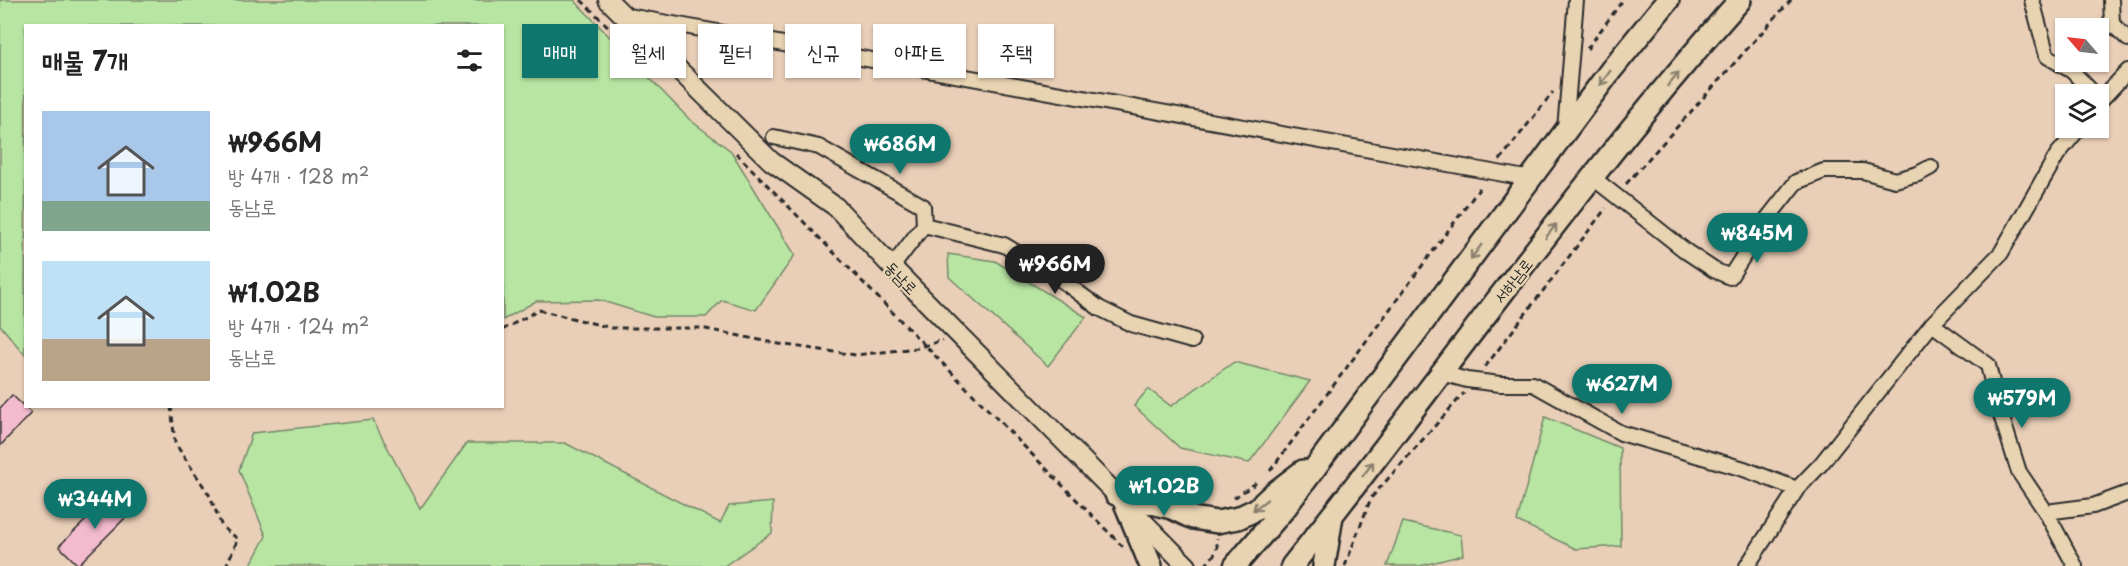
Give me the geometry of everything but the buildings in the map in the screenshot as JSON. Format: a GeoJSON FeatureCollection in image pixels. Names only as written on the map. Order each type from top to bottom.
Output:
{"type":"FeatureCollection","features":[{"type":"Feature","properties":{"kind":"main road","name":"동남로"},"geometry":{"type":"LineString","coordinates":[[608,0],[771,161],[836,207],[892,267],[1187,566]]}},
{"type":"Feature","properties":{"kind":"main road"},"geometry":{"type":"LineString","coordinates":[[1235,566],[1285,508],[1611,70],[1668,0]]}},
{"type":"Feature","properties":{"kind":"main road","name":"서하남로"},"geometry":{"type":"LineString","coordinates":[[1292,566],[1592,177],[1700,45],[1740,0]]}},
{"type":"Feature","properties":{"kind":"main road"},"geometry":{"type":"LineString","coordinates":[[1120,498],[1172,508],[1193,518],[1217,522],[1238,518],[1257,509],[1274,493],[1323,457]]}},
{"type":"Feature","properties":{"kind":"main road"},"geometry":{"type":"LineString","coordinates":[[1120,498],[1151,566]]}},
{"type":"Feature","properties":{"kind":"main road"},"geometry":{"type":"LineString","coordinates":[[1324,566],[1332,515]]}},
{"type":"Feature","properties":{"kind":"street"},"geometry":{"type":"LineString","coordinates":[[1564,135],[1576,0]]}},
{"type":"Feature","properties":{"kind":"street"},"geometry":{"type":"LineString","coordinates":[[2032,0],[2047,56],[2072,71],[2084,84]]}},
{"type":"Feature","properties":{"kind":"street"},"geometry":{"type":"LineString","coordinates":[[2110,0],[2112,24],[2128,39]]}},
{"type":"Feature","properties":{"kind":"street"},"geometry":{"type":"LineString","coordinates":[[622,15],[1531,179]]}},
{"type":"Feature","properties":{"kind":"street"},"geometry":{"type":"LineString","coordinates":[[2109,89],[2128,71]]}},
{"type":"Feature","properties":{"kind":"street"},"geometry":{"type":"LineString","coordinates":[[774,136],[819,147],[923,206],[924,225],[892,267]]}},
{"type":"Feature","properties":{"kind":"street"},"geometry":{"type":"LineString","coordinates":[[1747,566],[1797,489],[1821,464],[1932,324],[2001,253],[2057,155],[2071,138]]}},
{"type":"Feature","properties":{"kind":"street"},"geometry":{"type":"LineString","coordinates":[[1592,177],[1688,252],[1714,270],[1730,277],[1767,219],[1796,182],[1824,171],[1863,171],[1895,180],[1918,174],[1930,167]]}},
{"type":"Feature","properties":{"kind":"street"},"geometry":{"type":"LineString","coordinates":[[924,225],[1004,245],[1056,276],[1099,308],[1131,324],[1192,341]]}},
{"type":"Feature","properties":{"kind":"street"},"geometry":{"type":"LineString","coordinates":[[1932,324],[1988,364],[1996,399],[2019,472],[2046,512],[2075,566]]}},
{"type":"Feature","properties":{"kind":"street"},"geometry":{"type":"LineString","coordinates":[[1441,373],[1467,380],[1500,384],[1533,384],[1621,433],[1744,469],[1797,489]]}},
{"type":"Feature","properties":{"kind":"street"},"geometry":{"type":"LineString","coordinates":[[2046,512],[2093,506],[2128,493]]}},
{"type":"Feature","properties":{"kind":"path"},"geometry":{"type":"LineString","coordinates":[[580,0],[610,29]]}},
{"type":"Feature","properties":{"kind":"path"},"geometry":{"type":"LineString","coordinates":[[1616,196],[1791,0]]}},
{"type":"Feature","properties":{"kind":"path"},"geometry":{"type":"LineString","coordinates":[[735,152],[1130,554]]}},
{"type":"Feature","properties":{"kind":"path"},"geometry":{"type":"LineString","coordinates":[[1269,473],[1491,172]]}},
{"type":"Feature","properties":{"kind":"path"},"geometry":{"type":"LineString","coordinates":[[504,329],[539,310],[612,328],[702,328],[779,344],[856,355],[918,348],[960,335]]}},
{"type":"Feature","properties":{"kind":"path"},"geometry":{"type":"LineString","coordinates":[[171,408],[175,442],[210,495],[222,527],[238,539],[226,566]]}},
{"type":"Feature","properties":{"kind":"path"},"geometry":{"type":"LineString","coordinates":[[1226,504],[1260,479]]}},
{"type":"Feature","properties":{"kind":"path"},"geometry":{"type":"LineString","coordinates":[[1205,566],[1217,551]]}},
{"type":"Feature","properties":{"kind":"green space"},"geometry":{"type":"Polygon","coordinates":[[[0,0],[574,0],[597,24],[522,24],[522,78],[598,78],[598,25],[610,37],[610,78],[649,78],[690,120],[731,151],[795,255],[756,310],[722,300],[706,317],[654,317],[599,300],[536,301],[504,319],[504,24],[24,24],[24,354],[0,325],[0,0]]]}},
{"type":"Feature","properties":{"kind":"green space"},"geometry":{"type":"Polygon","coordinates":[[[948,254],[995,261],[1086,317],[1048,366],[949,277],[948,254]]]}},
{"type":"Feature","properties":{"kind":"green space"},"geometry":{"type":"Polygon","coordinates":[[[1234,362],[1310,381],[1249,463],[1180,448],[1134,406],[1148,389],[1171,406],[1234,362]]]}},
{"type":"Feature","properties":{"kind":"green space"},"geometry":{"type":"Polygon","coordinates":[[[1545,417],[1620,448],[1621,546],[1576,549],[1517,521],[1545,417]]]}},
{"type":"Feature","properties":{"kind":"green space"},"geometry":{"type":"Polygon","coordinates":[[[373,420],[420,509],[467,443],[565,443],[720,523],[729,506],[773,502],[772,533],[724,566],[250,566],[266,536],[239,470],[252,433],[373,420]]]}},
{"type":"Feature","properties":{"kind":"green space"},"geometry":{"type":"Polygon","coordinates":[[[1403,522],[1461,535],[1463,555],[1420,566],[1387,566],[1403,522]]]}}]}
